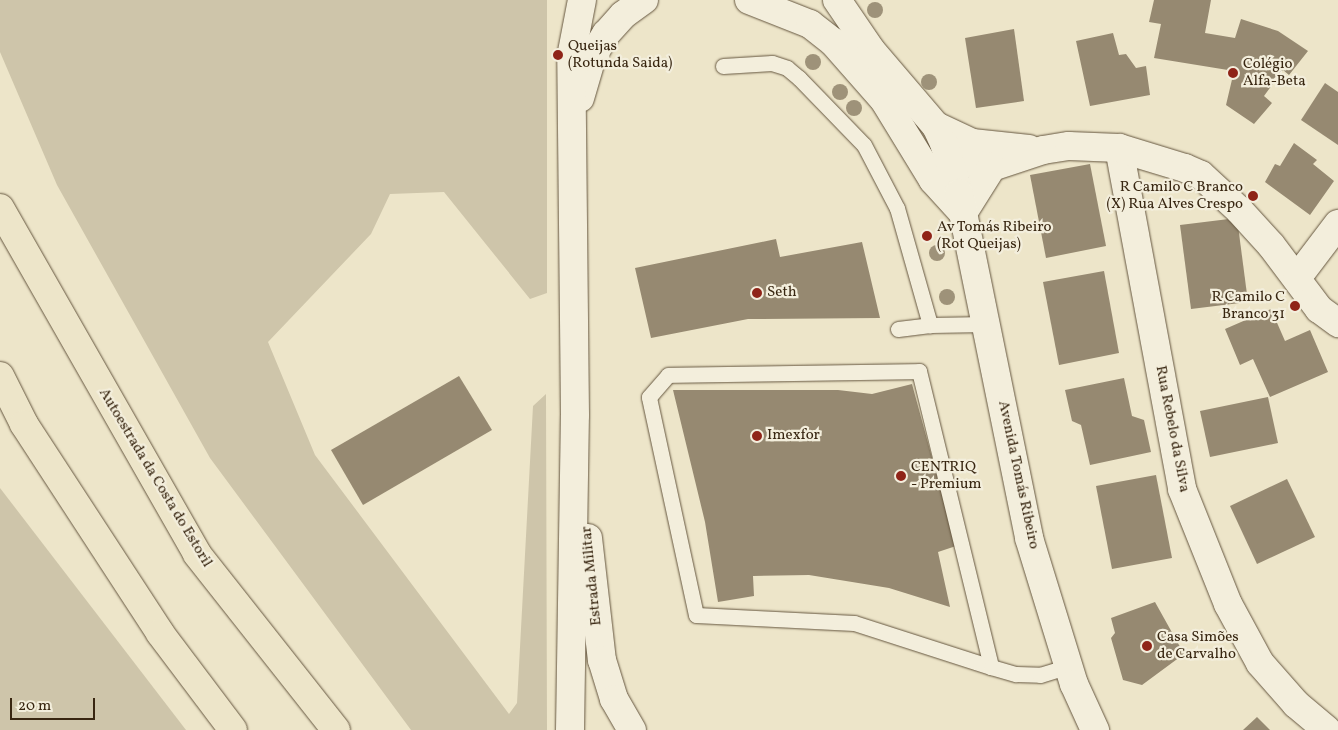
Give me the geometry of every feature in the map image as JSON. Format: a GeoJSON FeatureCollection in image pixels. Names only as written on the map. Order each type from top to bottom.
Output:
{"type":"FeatureCollection","features":[{"type":"Feature","properties":{"kind":"highway","name":"Autoestrada da Costa do Estoril"},"geometry":{"type":"LineString","coordinates":[[0,208],[197,554],[336,730]]}},
{"type":"Feature","properties":{"kind":"highway"},"geometry":{"type":"LineString","coordinates":[[0,376],[24,424],[154,624],[232,730]]}},
{"type":"Feature","properties":{"kind":"street","name":"Estrada Militar"},"geometry":{"type":"LineString","coordinates":[[570,0],[574,40]]}},
{"type":"Feature","properties":{"kind":"street","name":"Estrada Militar"},"geometry":{"type":"LineString","coordinates":[[570,730],[575,415],[571,57],[582,0]]}},
{"type":"Feature","properties":{"kind":"street","name":"Estrada Militar"},"geometry":{"type":"LineString","coordinates":[[571,146],[583,82],[592,57],[623,16],[644,0]]}},
{"type":"Feature","properties":{"kind":"street"},"geometry":{"type":"LineString","coordinates":[[748,0],[810,24],[833,42],[884,100],[950,160],[992,167],[1043,150],[1069,146],[1119,148],[1170,162],[1200,175],[1256,227],[1319,309],[1338,323]]}},
{"type":"Feature","properties":{"kind":"street","name":"Avenida Tomás Ribeiro"},"geometry":{"type":"LineString","coordinates":[[837,0],[871,50],[936,126],[950,160],[987,324],[1029,538],[1070,666],[1095,730]]}},
{"type":"Feature","properties":{"kind":"street"},"geometry":{"type":"LineString","coordinates":[[884,100],[933,180],[963,213],[992,167]]}},
{"type":"Feature","properties":{"kind":"street"},"geometry":{"type":"LineString","coordinates":[[936,126],[972,143],[1043,150]]}},
{"type":"Feature","properties":{"kind":"street","name":"Rua Rebelo da Silva"},"geometry":{"type":"LineString","coordinates":[[1119,148],[1182,489],[1228,604],[1260,663],[1296,704],[1327,730]]}},
{"type":"Feature","properties":{"kind":"street"},"geometry":{"type":"LineString","coordinates":[[1297,278],[1338,224]]}},
{"type":"Feature","properties":{"kind":"street","name":"Estrada Militar"},"geometry":{"type":"LineString","coordinates":[[575,415],[602,660],[614,699],[632,730]]}},
{"type":"Feature","properties":{"kind":"lane"},"geometry":{"type":"LineString","coordinates":[[723,66],[756,62],[787,68],[864,145],[897,208],[930,325]]}},
{"type":"Feature","properties":{"kind":"lane"},"geometry":{"type":"LineString","coordinates":[[898,329],[930,325],[987,324]]}},
{"type":"Feature","properties":{"kind":"lane"},"geometry":{"type":"LineString","coordinates":[[991,667],[919,371],[668,375],[649,397],[696,615],[854,623],[991,667],[1016,674],[1040,675],[1070,666]]}},
{"type":"Feature","properties":{"kind":"shaded area"},"geometry":{"type":"Polygon","coordinates":[[[0,0],[547,0],[547,293],[530,299],[444,192],[390,194],[371,234],[268,342],[315,455],[509,714],[517,703],[533,406],[546,394],[547,730],[411,730],[210,458],[57,185],[0,52],[0,0]]]}},
{"type":"Feature","properties":{"kind":"shaded area"},"geometry":{"type":"Polygon","coordinates":[[[0,488],[186,730],[0,730],[0,488]]]}},
{"type":"Feature","properties":{"kind":"building"},"geometry":{"type":"Polygon","coordinates":[[[1154,0],[1211,0],[1205,33],[1235,38],[1241,19],[1278,31],[1308,51],[1289,75],[1283,70],[1264,96],[1272,103],[1254,124],[1226,105],[1234,71],[1154,58],[1161,24],[1149,22],[1154,0]]]}},
{"type":"Feature","properties":{"kind":"building"},"geometry":{"type":"Polygon","coordinates":[[[1014,29],[1024,101],[976,108],[965,38],[1014,29]]]}},
{"type":"Feature","properties":{"kind":"building"},"geometry":{"type":"Polygon","coordinates":[[[1113,33],[1119,55],[1126,54],[1136,68],[1146,66],[1150,95],[1090,106],[1076,41],[1113,33]]]}},
{"type":"Feature","properties":{"kind":"building"},"geometry":{"type":"Polygon","coordinates":[[[1325,83],[1338,92],[1338,145],[1301,120],[1325,83]]]}},
{"type":"Feature","properties":{"kind":"building"},"geometry":{"type":"Polygon","coordinates":[[[1294,143],[1317,160],[1313,164],[1334,181],[1310,215],[1265,182],[1275,164],[1280,166],[1294,143]]]}},
{"type":"Feature","properties":{"kind":"building"},"geometry":{"type":"Polygon","coordinates":[[[1090,164],[1106,246],[1046,258],[1030,175],[1090,164]]]}},
{"type":"Feature","properties":{"kind":"building"},"geometry":{"type":"Polygon","coordinates":[[[1237,218],[1248,302],[1191,309],[1180,225],[1237,218]]]}},
{"type":"Feature","properties":{"kind":"building","name":"Seth"},"geometry":{"type":"Polygon","coordinates":[[[776,239],[780,257],[862,242],[880,318],[748,319],[651,338],[635,268],[776,239]]]}},
{"type":"Feature","properties":{"kind":"building"},"geometry":{"type":"Polygon","coordinates":[[[1104,271],[1119,353],[1059,365],[1043,282],[1104,271]]]}},
{"type":"Feature","properties":{"kind":"building"},"geometry":{"type":"Polygon","coordinates":[[[1271,309],[1285,341],[1310,330],[1328,372],[1270,397],[1253,359],[1240,365],[1225,329],[1271,309]]]}},
{"type":"Feature","properties":{"kind":"building"},"geometry":{"type":"Polygon","coordinates":[[[459,376],[492,430],[363,505],[331,450],[459,376]]]}},
{"type":"Feature","properties":{"kind":"building"},"geometry":{"type":"Polygon","coordinates":[[[1124,378],[1132,416],[1144,420],[1151,452],[1090,465],[1081,425],[1072,421],[1065,390],[1124,378]]]}},
{"type":"Feature","properties":{"kind":"building"},"geometry":{"type":"Polygon","coordinates":[[[912,384],[956,546],[938,552],[950,607],[889,588],[809,575],[753,576],[754,596],[718,602],[705,522],[673,390],[838,390],[872,394],[912,384]]]}},
{"type":"Feature","properties":{"kind":"building"},"geometry":{"type":"Polygon","coordinates":[[[1268,397],[1278,443],[1210,457],[1200,411],[1268,397]]]}},
{"type":"Feature","properties":{"kind":"building"},"geometry":{"type":"Polygon","coordinates":[[[1156,475],[1172,558],[1112,569],[1096,486],[1156,475]]]}},
{"type":"Feature","properties":{"kind":"building"},"geometry":{"type":"Polygon","coordinates":[[[1287,479],[1315,537],[1257,564],[1230,506],[1287,479]]]}},
{"type":"Feature","properties":{"kind":"building","name":"Casa Simões de Carvalho"},"geometry":{"type":"Polygon","coordinates":[[[1155,602],[1184,654],[1142,685],[1123,680],[1111,638],[1115,633],[1111,618],[1155,602]]]}},
{"type":"Feature","properties":{"kind":"building"},"geometry":{"type":"Polygon","coordinates":[[[1257,717],[1270,730],[1243,730],[1257,717]]]}},
{"type":"Feature","properties":{"kind":"place","name":"Queijas (Rotunda Saida)"},"geometry":{"type":"Point","coordinates":[558,55]}},
{"type":"Feature","properties":{"kind":"place","name":"Colégio Alfa-Beta"},"geometry":{"type":"Point","coordinates":[1233,73]}},
{"type":"Feature","properties":{"kind":"place","name":"R Camilo C Branco (X) Rua Alves Crespo"},"geometry":{"type":"Point","coordinates":[1253,196]}},
{"type":"Feature","properties":{"kind":"place","name":"Av Tomás Ribeiro (Rot Queijas)"},"geometry":{"type":"Point","coordinates":[927,236]}},
{"type":"Feature","properties":{"kind":"place","name":"Seth"},"geometry":{"type":"Point","coordinates":[757,293]}},
{"type":"Feature","properties":{"kind":"place","name":"R Camilo C Branco 31"},"geometry":{"type":"Point","coordinates":[1295,306]}},
{"type":"Feature","properties":{"kind":"place","name":"Imexfor"},"geometry":{"type":"Point","coordinates":[757,436]}},
{"type":"Feature","properties":{"kind":"place","name":"CENTRIQ - Premium"},"geometry":{"type":"Point","coordinates":[901,476]}},
{"type":"Feature","properties":{"kind":"place","name":"Casa Simões de Carvalho"},"geometry":{"type":"Point","coordinates":[1147,646]}}]}
